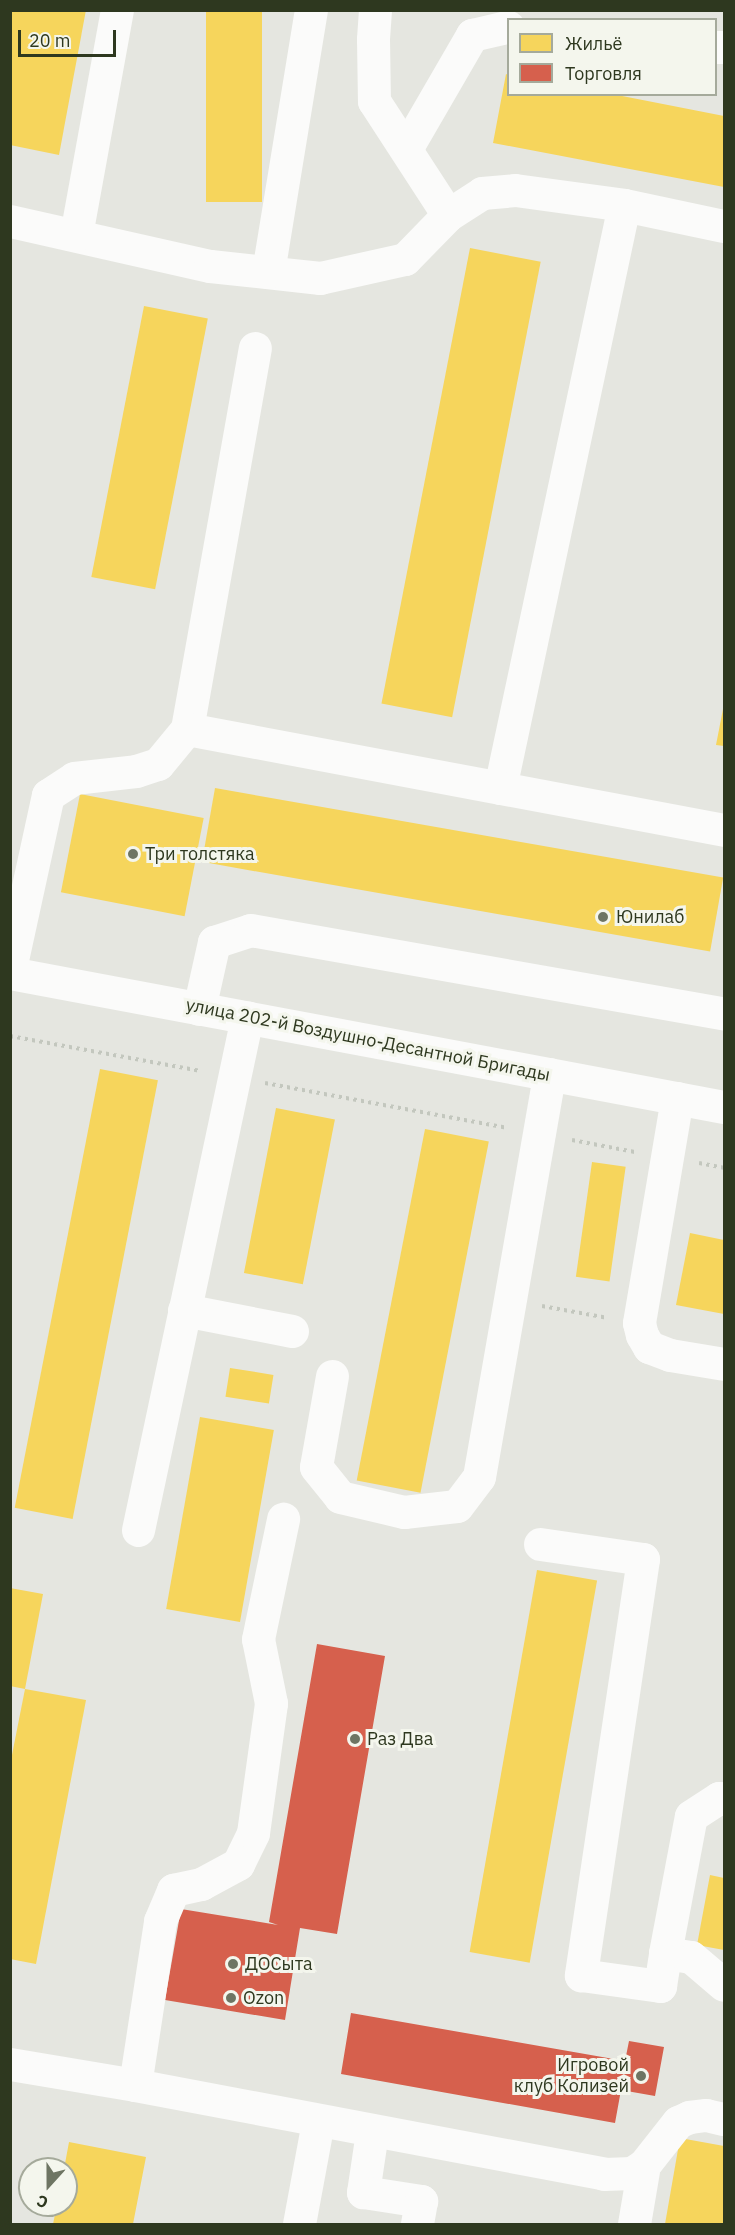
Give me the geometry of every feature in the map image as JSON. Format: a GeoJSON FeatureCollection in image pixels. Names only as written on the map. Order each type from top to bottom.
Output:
{"type":"FeatureCollection","features":[{"type":"Feature","properties":{"kind":"street"},"geometry":{"type":"LineString","coordinates":[[76,235],[117,10]]}},
{"type":"Feature","properties":{"kind":"street"},"geometry":{"type":"LineString","coordinates":[[268,272],[311,10]]}},
{"type":"Feature","properties":{"kind":"street"},"geometry":{"type":"LineString","coordinates":[[375,10],[374,101],[448,215]]}},
{"type":"Feature","properties":{"kind":"street"},"geometry":{"type":"LineString","coordinates":[[406,148],[472,35],[507,27]]}},
{"type":"Feature","properties":{"kind":"street"},"geometry":{"type":"LineString","coordinates":[[10,221],[210,266],[320,278],[405,259],[448,215],[482,193],[515,190],[624,205],[724,226]]}},
{"type":"Feature","properties":{"kind":"street"},"geometry":{"type":"LineString","coordinates":[[500,788],[624,205]]}},
{"type":"Feature","properties":{"kind":"street"},"geometry":{"type":"LineString","coordinates":[[10,971],[48,795],[74,778],[136,771],[158,764],[187,729],[255,348]]}},
{"type":"Feature","properties":{"kind":"street"},"geometry":{"type":"LineString","coordinates":[[187,729],[724,830]]}},
{"type":"Feature","properties":{"kind":"street"},"geometry":{"type":"LineString","coordinates":[[199,1009],[214,942],[250,930],[724,1014]]}},
{"type":"Feature","properties":{"kind":"street","name":"улица 202-й Воздушно-Десантной Бригады"},"geometry":{"type":"LineString","coordinates":[[10,971],[199,1009],[724,1107]]}},
{"type":"Feature","properties":{"kind":"street"},"geometry":{"type":"LineString","coordinates":[[138,1530],[247,1017]]}},
{"type":"Feature","properties":{"kind":"street"},"geometry":{"type":"LineString","coordinates":[[332,1376],[316,1467],[340,1497],[404,1512],[457,1506],[479,1477],[549,1074]]}},
{"type":"Feature","properties":{"kind":"street"},"geometry":{"type":"LineString","coordinates":[[677,1098],[639,1323],[642,1335],[650,1347],[670,1355],[724,1364]]}},
{"type":"Feature","properties":{"kind":"street"},"geometry":{"type":"LineString","coordinates":[[184,1310],[292,1330]]}},
{"type":"Feature","properties":{"kind":"street"},"geometry":{"type":"LineString","coordinates":[[135,2085],[160,1921],[172,1890],[201,1884],[238,1864],[253,1833],[271,1703],[258,1639],[283,1519]]}},
{"type":"Feature","properties":{"kind":"street"},"geometry":{"type":"LineString","coordinates":[[540,1544],[643,1559],[581,1975],[660,1986],[691,1816],[719,1798],[724,1799]]}},
{"type":"Feature","properties":{"kind":"street"},"geometry":{"type":"LineString","coordinates":[[665,1953],[691,1957],[724,1985]]}},
{"type":"Feature","properties":{"kind":"street"},"geometry":{"type":"LineString","coordinates":[[10,2064],[135,2085],[372,2132],[604,2174],[632,2174],[644,2165],[678,2122],[689,2117],[706,2115],[724,2119]]}},
{"type":"Feature","properties":{"kind":"street"},"geometry":{"type":"LineString","coordinates":[[299,2224],[318,2121]]}},
{"type":"Feature","properties":{"kind":"street"},"geometry":{"type":"LineString","coordinates":[[372,2132],[363,2192],[421,2201],[417,2224]]}},
{"type":"Feature","properties":{"kind":"street"},"geometry":{"type":"LineString","coordinates":[[634,2224],[644,2165]]}},
{"type":"Feature","properties":{"kind":"path"},"geometry":{"type":"LineString","coordinates":[[10,1036],[724,1168]]}},
{"type":"Feature","properties":{"kind":"path"},"geometry":{"type":"LineString","coordinates":[[510,1300],[639,1323]]}},
{"type":"Feature","properties":{"kind":"building: Жильё"},"geometry":{"type":"Polygon","coordinates":[[[12,10],[86,10],[59,155],[10,145],[12,10]]]}},
{"type":"Feature","properties":{"kind":"building: Жильё"},"geometry":{"type":"Polygon","coordinates":[[[206,10],[262,10],[262,202],[206,202],[206,10]]]}},
{"type":"Feature","properties":{"kind":"building: Жильё"},"geometry":{"type":"Polygon","coordinates":[[[506,74],[507,96],[622,96],[724,116],[724,187],[493,143],[506,74]]]}},
{"type":"Feature","properties":{"kind":"building: Жильё"},"geometry":{"type":"Polygon","coordinates":[[[470,248],[541,262],[452,717],[381,703],[470,248]]]}},
{"type":"Feature","properties":{"kind":"building: Жильё"},"geometry":{"type":"Polygon","coordinates":[[[144,306],[208,318],[155,589],[91,577],[144,306]]]}},
{"type":"Feature","properties":{"kind":"building: Жильё"},"geometry":{"type":"Polygon","coordinates":[[[724,709],[724,746],[716,745],[724,709]]]}},
{"type":"Feature","properties":{"kind":"building: Жильё"},"geometry":{"type":"Polygon","coordinates":[[[215,788],[723,878],[710,951],[202,862],[215,788]]]}},
{"type":"Feature","properties":{"kind":"building: Жильё","name":"Три толстяка"},"geometry":{"type":"Polygon","coordinates":[[[80,794],[204,818],[185,916],[61,892],[80,794]]]}},
{"type":"Feature","properties":{"kind":"building: Жильё"},"geometry":{"type":"Polygon","coordinates":[[[100,1069],[158,1080],[73,1519],[15,1508],[100,1069]]]}},
{"type":"Feature","properties":{"kind":"building: Жильё"},"geometry":{"type":"Polygon","coordinates":[[[276,1108],[335,1119],[303,1284],[244,1273],[276,1108]]]}},
{"type":"Feature","properties":{"kind":"building: Жильё"},"geometry":{"type":"Polygon","coordinates":[[[425,1129],[489,1141],[420,1493],[357,1480],[425,1129]]]}},
{"type":"Feature","properties":{"kind":"building: Жильё"},"geometry":{"type":"Polygon","coordinates":[[[592,1162],[626,1167],[610,1282],[576,1277],[592,1162]]]}},
{"type":"Feature","properties":{"kind":"building: Жильё"},"geometry":{"type":"Polygon","coordinates":[[[690,1233],[724,1240],[724,1314],[676,1305],[690,1233]]]}},
{"type":"Feature","properties":{"kind":"building: Жильё"},"geometry":{"type":"Polygon","coordinates":[[[230,1368],[273,1375],[269,1404],[225,1397],[230,1368]]]}},
{"type":"Feature","properties":{"kind":"building: Жильё"},"geometry":{"type":"Polygon","coordinates":[[[200,1417],[274,1430],[240,1622],[166,1609],[200,1417]]]}},
{"type":"Feature","properties":{"kind":"building: Жильё"},"geometry":{"type":"Polygon","coordinates":[[[537,1570],[597,1581],[530,1963],[470,1952],[537,1570]]]}},
{"type":"Feature","properties":{"kind":"building: Жильё"},"geometry":{"type":"Polygon","coordinates":[[[10,1588],[43,1594],[25,1689],[10,1686],[10,1588]]]}},
{"type":"Feature","properties":{"kind":"building: Жильё"},"geometry":{"type":"Polygon","coordinates":[[[25,1689],[86,1700],[36,1964],[10,1959],[10,1765],[25,1689]]]}},
{"type":"Feature","properties":{"kind":"building: Жильё"},"geometry":{"type":"Polygon","coordinates":[[[710,1875],[724,1878],[724,1950],[697,1945],[710,1875]]]}},
{"type":"Feature","properties":{"kind":"building: Жильё"},"geometry":{"type":"Polygon","coordinates":[[[680,2138],[724,2146],[724,2224],[665,2224],[680,2138]]]}},
{"type":"Feature","properties":{"kind":"building: Жильё"},"geometry":{"type":"Polygon","coordinates":[[[69,2142],[146,2157],[133,2224],[53,2224],[54,2217],[78,2217],[78,2157],[66,2157],[69,2142]]]}},
{"type":"Feature","properties":{"kind":"building: Торговля"},"geometry":{"type":"Polygon","coordinates":[[[317,1644],[385,1656],[337,1934],[300,1928],[285,2020],[165,2000],[181,1909],[278,1925],[269,1922],[317,1644]]]}},
{"type":"Feature","properties":{"kind":"building: Торговля"},"geometry":{"type":"Polygon","coordinates":[[[351,2013],[625,2061],[629,2041],[664,2047],[655,2096],[621,2090],[615,2123],[341,2074],[351,2013]]]}},
{"type":"Feature","properties":{"kind":"place","name":"Три толстяка"},"geometry":{"type":"Point","coordinates":[133,854]}},
{"type":"Feature","properties":{"kind":"place","name":"Юнилаб"},"geometry":{"type":"Point","coordinates":[603,917]}},
{"type":"Feature","properties":{"kind":"place","name":"Раз Два"},"geometry":{"type":"Point","coordinates":[355,1739]}},
{"type":"Feature","properties":{"kind":"place","name":"ДОСыта"},"geometry":{"type":"Point","coordinates":[233,1964]}},
{"type":"Feature","properties":{"kind":"place","name":"Ozon"},"geometry":{"type":"Point","coordinates":[231,1998]}},
{"type":"Feature","properties":{"kind":"place","name":"Игровой клуб Колизей"},"geometry":{"type":"Point","coordinates":[641,2076]}}]}
